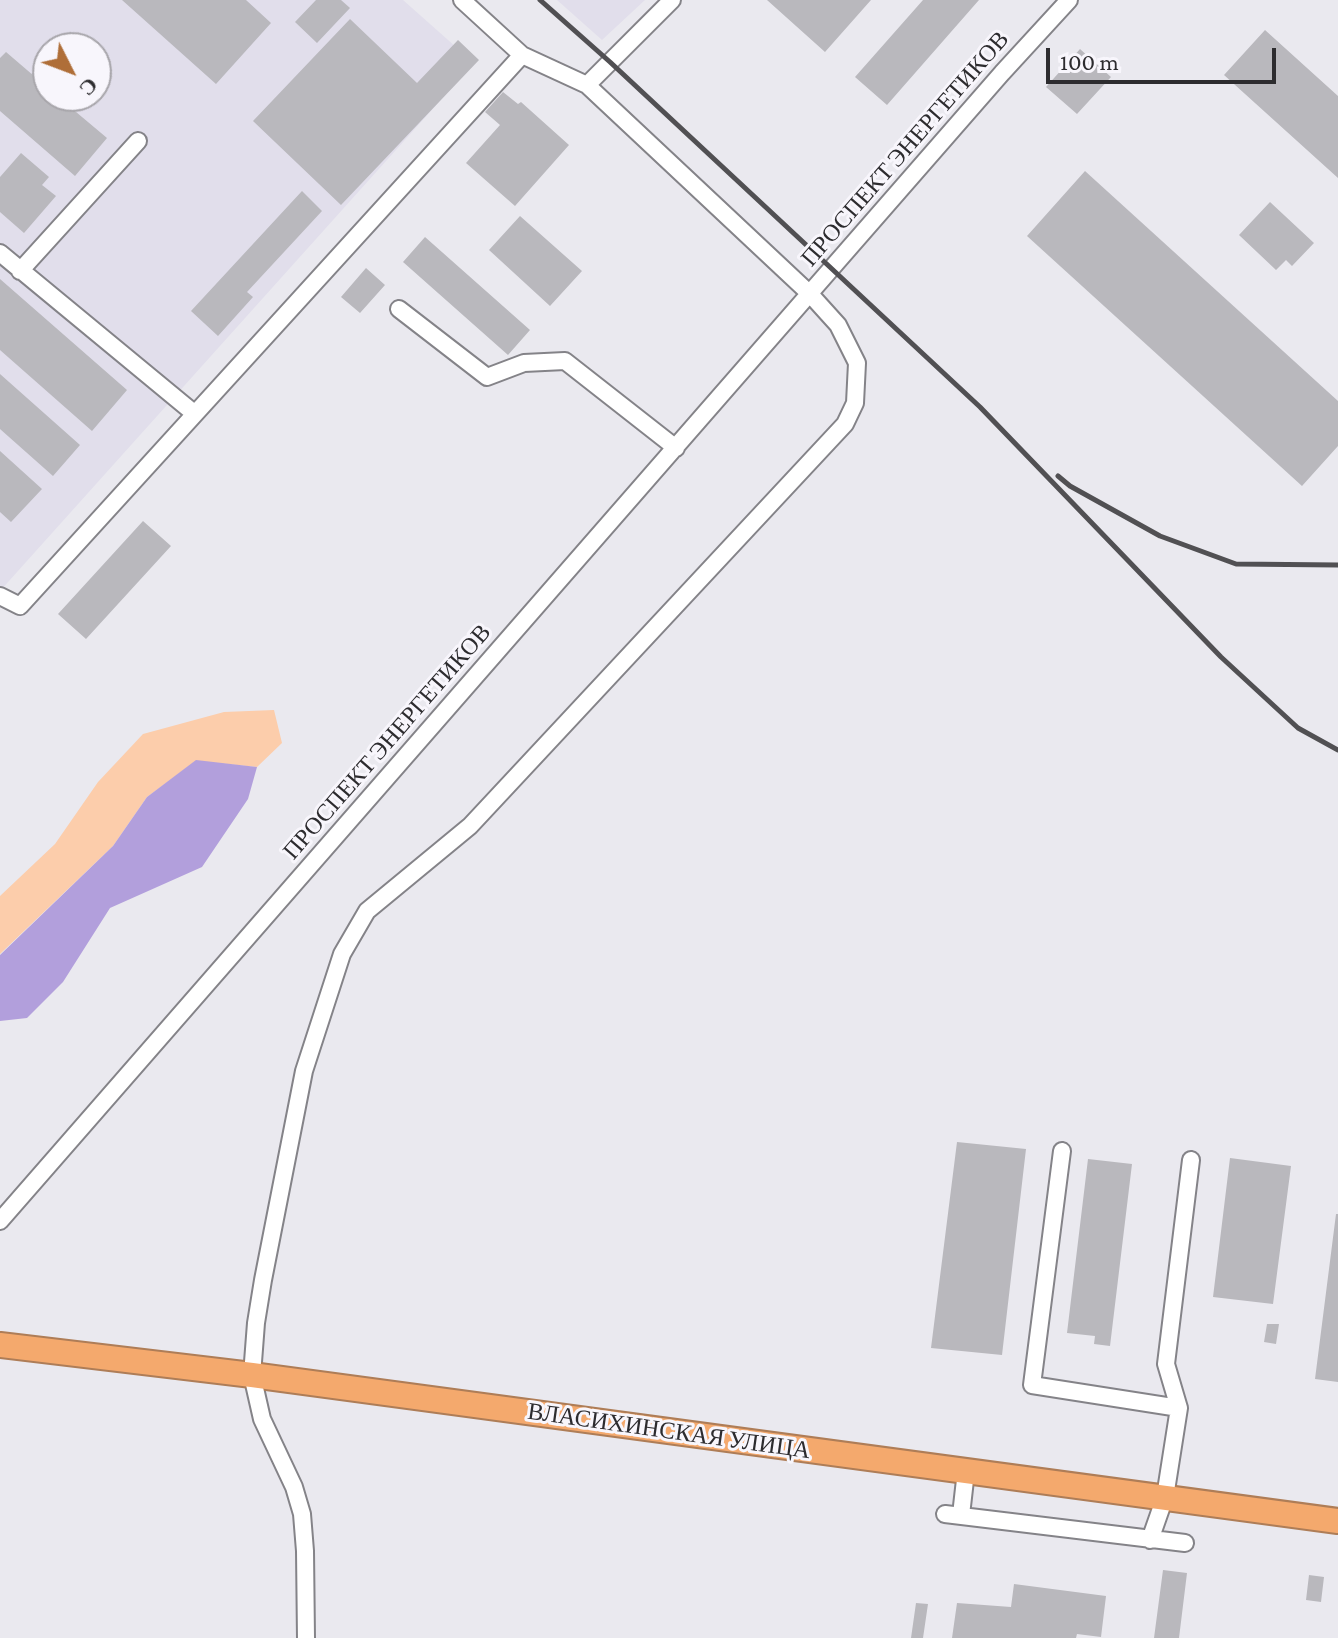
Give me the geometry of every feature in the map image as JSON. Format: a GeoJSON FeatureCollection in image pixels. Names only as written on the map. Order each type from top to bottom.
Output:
{"type":"FeatureCollection","features":[{"type":"Feature","properties":{"kind":"highway","name":"ВЛАСИХИНСКАЯ УЛИЦА"},"geometry":{"type":"LineString","coordinates":[[0,1345],[252,1375],[1338,1521]]}},
{"type":"Feature","properties":{"kind":"street","name":"ПРОСПЕКТ ЭНЕРГЕТИКОВ"},"geometry":{"type":"LineString","coordinates":[[462,0],[522,55],[587,85],[810,294]]}},
{"type":"Feature","properties":{"kind":"street"},"geometry":{"type":"LineString","coordinates":[[587,85],[672,0]]}},
{"type":"Feature","properties":{"kind":"street","name":"ПРОСПЕКТ ЭНЕРГЕТИКОВ"},"geometry":{"type":"LineString","coordinates":[[0,1221],[1069,0]]}},
{"type":"Feature","properties":{"kind":"street"},"geometry":{"type":"LineString","coordinates":[[0,596],[20,606],[522,55]]}},
{"type":"Feature","properties":{"kind":"street"},"geometry":{"type":"LineString","coordinates":[[20,271],[138,141]]}},
{"type":"Feature","properties":{"kind":"street"},"geometry":{"type":"LineString","coordinates":[[0,253],[195,414]]}},
{"type":"Feature","properties":{"kind":"street"},"geometry":{"type":"LineString","coordinates":[[306,1638],[302,1514],[294,1487],[262,1419],[252,1375],[265,1266],[304,1071],[342,954],[367,911],[470,826],[845,424],[855,403],[857,363],[838,325],[810,294]]}},
{"type":"Feature","properties":{"kind":"street"},"geometry":{"type":"LineString","coordinates":[[399,309],[487,377],[524,363],[565,361],[676,448]]}},
{"type":"Feature","properties":{"kind":"street"},"geometry":{"type":"LineString","coordinates":[[1062,1151],[1032,1385],[1179,1408]]}},
{"type":"Feature","properties":{"kind":"street"},"geometry":{"type":"LineString","coordinates":[[1150,1540],[1165,1497],[1179,1408],[1166,1364],[1191,1160]]}},
{"type":"Feature","properties":{"kind":"street"},"geometry":{"type":"LineString","coordinates":[[966,1471],[953,1514],[1185,1543]]}},
{"type":"Feature","properties":{"kind":"shaded area"},"geometry":{"type":"Polygon","coordinates":[[[0,0],[403,0],[474,63],[0,591],[0,0]]]}},
{"type":"Feature","properties":{"kind":"shaded area"},"geometry":{"type":"Polygon","coordinates":[[[557,0],[645,0],[602,40],[557,0]]]}},
{"type":"Feature","properties":{"kind":"shaded area"},"geometry":{"type":"Polygon","coordinates":[[[274,710],[282,743],[257,767],[196,761],[147,797],[113,846],[0,954],[0,896],[55,844],[98,782],[143,734],[224,712],[274,710]]]}},
{"type":"Feature","properties":{"kind":"shaded area"},"geometry":{"type":"Polygon","coordinates":[[[196,760],[257,767],[248,799],[202,867],[110,908],[63,982],[27,1018],[0,1021],[0,955],[113,846],[147,797],[196,760]]]}},
{"type":"Feature","properties":{"kind":"building"},"geometry":{"type":"Polygon","coordinates":[[[122,0],[246,0],[271,23],[216,84],[122,0]]]}},
{"type":"Feature","properties":{"kind":"building"},"geometry":{"type":"Polygon","coordinates":[[[316,0],[341,0],[350,8],[317,43],[295,22],[316,0]]]}},
{"type":"Feature","properties":{"kind":"building"},"geometry":{"type":"Polygon","coordinates":[[[767,0],[871,0],[825,52],[767,0]]]}},
{"type":"Feature","properties":{"kind":"building"},"geometry":{"type":"Polygon","coordinates":[[[923,0],[979,0],[887,105],[855,77],[923,0]]]}},
{"type":"Feature","properties":{"kind":"building"},"geometry":{"type":"Polygon","coordinates":[[[350,19],[417,83],[458,40],[479,60],[341,205],[253,121],[350,19]]]}},
{"type":"Feature","properties":{"kind":"building"},"geometry":{"type":"Polygon","coordinates":[[[1265,30],[1338,96],[1338,178],[1224,75],[1265,30]]]}},
{"type":"Feature","properties":{"kind":"building"},"geometry":{"type":"Polygon","coordinates":[[[1080,49],[1111,77],[1077,114],[1046,87],[1080,49]]]}},
{"type":"Feature","properties":{"kind":"building"},"geometry":{"type":"Polygon","coordinates":[[[6,52],[32,74],[32,112],[76,112],[107,138],[75,176],[0,111],[0,58],[6,52]]]}},
{"type":"Feature","properties":{"kind":"building"},"geometry":{"type":"Polygon","coordinates":[[[503,92],[518,104],[521,102],[569,145],[515,206],[466,163],[500,125],[485,112],[503,92]]]}},
{"type":"Feature","properties":{"kind":"building"},"geometry":{"type":"Polygon","coordinates":[[[21,153],[49,177],[42,185],[56,196],[24,233],[0,212],[0,177],[21,153]]]}},
{"type":"Feature","properties":{"kind":"building"},"geometry":{"type":"Polygon","coordinates":[[[1085,171],[1338,401],[1338,446],[1302,486],[1027,236],[1085,171]]]}},
{"type":"Feature","properties":{"kind":"building"},"geometry":{"type":"Polygon","coordinates":[[[302,191],[322,211],[247,292],[253,297],[218,336],[191,311],[302,191]]]}},
{"type":"Feature","properties":{"kind":"building"},"geometry":{"type":"Polygon","coordinates":[[[1270,202],[1314,243],[1292,266],[1286,260],[1276,270],[1239,235],[1270,202]]]}},
{"type":"Feature","properties":{"kind":"building"},"geometry":{"type":"Polygon","coordinates":[[[520,216],[582,271],[550,306],[489,250],[520,216]]]}},
{"type":"Feature","properties":{"kind":"building"},"geometry":{"type":"Polygon","coordinates":[[[425,237],[530,330],[508,355],[403,262],[425,237]]]}},
{"type":"Feature","properties":{"kind":"building"},"geometry":{"type":"Polygon","coordinates":[[[366,268],[385,285],[360,313],[341,297],[366,268]]]}},
{"type":"Feature","properties":{"kind":"building"},"geometry":{"type":"Polygon","coordinates":[[[0,279],[127,390],[92,431],[0,350],[0,279]]]}},
{"type":"Feature","properties":{"kind":"building"},"geometry":{"type":"Polygon","coordinates":[[[0,374],[80,445],[53,476],[0,429],[0,374]]]}},
{"type":"Feature","properties":{"kind":"building"},"geometry":{"type":"Polygon","coordinates":[[[0,451],[42,489],[11,522],[0,512],[0,451]]]}},
{"type":"Feature","properties":{"kind":"building"},"geometry":{"type":"Polygon","coordinates":[[[143,521],[171,546],[86,639],[58,614],[143,521]]]}},
{"type":"Feature","properties":{"kind":"building"},"geometry":{"type":"Polygon","coordinates":[[[957,1142],[1026,1149],[1002,1355],[931,1348],[957,1142]]]}},
{"type":"Feature","properties":{"kind":"building"},"geometry":{"type":"Polygon","coordinates":[[[1230,1158],[1291,1166],[1273,1304],[1213,1297],[1230,1158]]]}},
{"type":"Feature","properties":{"kind":"building"},"geometry":{"type":"Polygon","coordinates":[[[1088,1159],[1132,1164],[1110,1346],[1094,1344],[1095,1336],[1067,1333],[1088,1159]]]}},
{"type":"Feature","properties":{"kind":"building"},"geometry":{"type":"Polygon","coordinates":[[[1338,1214],[1338,1382],[1315,1379],[1338,1214]]]}},
{"type":"Feature","properties":{"kind":"building"},"geometry":{"type":"Polygon","coordinates":[[[1267,1324],[1279,1324],[1276,1344],[1264,1342],[1267,1324]]]}},
{"type":"Feature","properties":{"kind":"building"},"geometry":{"type":"Polygon","coordinates":[[[1163,1570],[1187,1573],[1179,1638],[1154,1638],[1163,1570]]]}},
{"type":"Feature","properties":{"kind":"building"},"geometry":{"type":"Polygon","coordinates":[[[1309,1575],[1324,1577],[1321,1602],[1306,1600],[1309,1575]]]}},
{"type":"Feature","properties":{"kind":"building"},"geometry":{"type":"Polygon","coordinates":[[[1014,1584],[1106,1596],[1101,1637],[1077,1634],[1076,1638],[952,1638],[957,1603],[1011,1607],[1014,1584]]]}},
{"type":"Feature","properties":{"kind":"building"},"geometry":{"type":"Polygon","coordinates":[[[916,1603],[928,1604],[923,1638],[911,1638],[916,1603]]]}},
{"type":"Feature","properties":{"kind":"railway"},"geometry":{"type":"LineString","coordinates":[[540,0],[980,407],[1221,657],[1298,728],[1338,750]]}},
{"type":"Feature","properties":{"kind":"railway"},"geometry":{"type":"LineString","coordinates":[[1058,476],[1070,486],[1160,536],[1236,564],[1338,565]]}}]}
